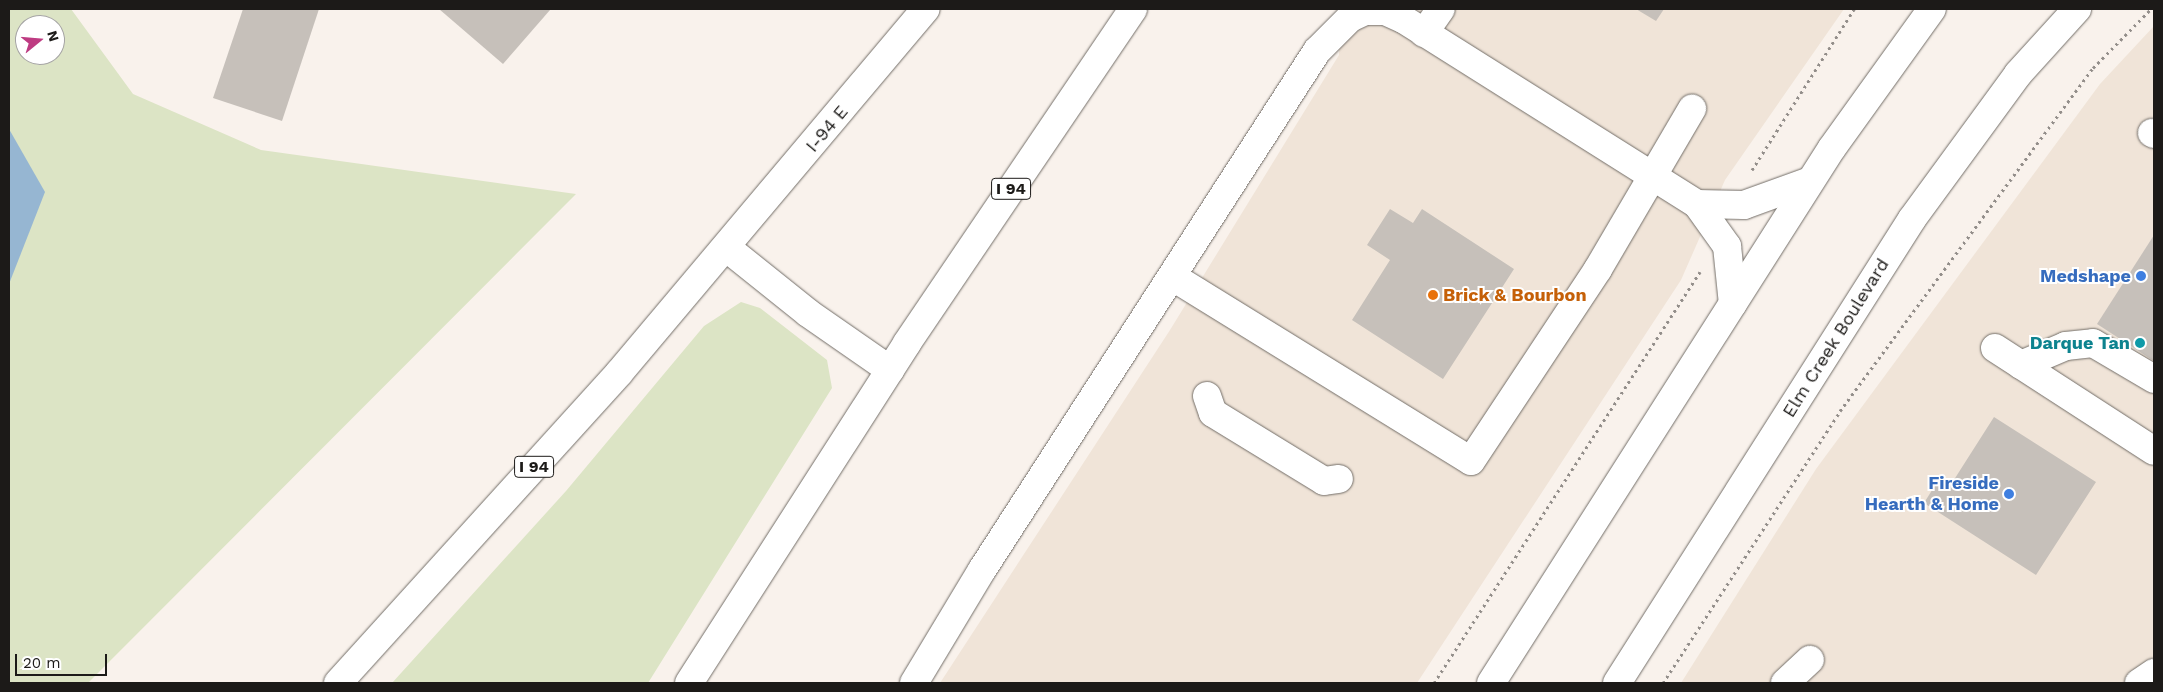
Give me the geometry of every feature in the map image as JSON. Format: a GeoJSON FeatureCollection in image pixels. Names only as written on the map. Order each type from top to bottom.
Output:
{"type":"FeatureCollection","features":[{"type":"Feature","properties":{"kind":"main road","name":"I-94 E"},"geometry":{"type":"LineString","coordinates":[[727,248],[925,9]]}},
{"type":"Feature","properties":{"kind":"main road","name":"I 94"},"geometry":{"type":"LineString","coordinates":[[689,683],[890,370],[1133,9]]}},
{"type":"Feature","properties":{"kind":"main road"},"geometry":{"type":"LineString","coordinates":[[1424,33],[1441,9]]}},
{"type":"Feature","properties":{"kind":"main road"},"geometry":{"type":"LineString","coordinates":[[1490,683],[1810,181],[1932,9]]}},
{"type":"Feature","properties":{"kind":"main road","name":"Elm Creek Boulevard"},"geometry":{"type":"LineString","coordinates":[[1617,683],[1912,219],[2018,74],[2077,9]]}},
{"type":"Feature","properties":{"kind":"main road"},"geometry":{"type":"LineString","coordinates":[[914,683],[982,570],[1331,32],[1365,11],[1385,11],[1424,33],[1697,204],[1722,238],[1731,260],[1733,304]]}},
{"type":"Feature","properties":{"kind":"main road"},"geometry":{"type":"LineString","coordinates":[[1173,277],[1470,460],[1598,269],[1651,174],[1692,109]]}},
{"type":"Feature","properties":{"kind":"main road"},"geometry":{"type":"LineString","coordinates":[[1697,204],[1744,205],[1810,181]]}},
{"type":"Feature","properties":{"kind":"main road"},"geometry":{"type":"LineString","coordinates":[[727,248],[808,313],[890,370]]}},
{"type":"Feature","properties":{"kind":"main road","name":"I 94"},"geometry":{"type":"LineString","coordinates":[[338,683],[727,248]]}},
{"type":"Feature","properties":{"kind":"main road"},"geometry":{"type":"LineString","coordinates":[[2021,365],[2066,346],[2093,343],[2154,379]]}},
{"type":"Feature","properties":{"kind":"main road"},"geometry":{"type":"LineString","coordinates":[[1995,348],[2154,451]]}},
{"type":"Feature","properties":{"kind":"main road"},"geometry":{"type":"LineString","coordinates":[[1207,396],[1213,413],[1324,481],[1339,479]]}},
{"type":"Feature","properties":{"kind":"main road"},"geometry":{"type":"LineString","coordinates":[[1785,683],[1810,660]]}},
{"type":"Feature","properties":{"kind":"main road"},"geometry":{"type":"LineString","coordinates":[[2139,683],[2154,673]]}},
{"type":"Feature","properties":{"kind":"path"},"geometry":{"type":"LineString","coordinates":[[1730,206],[1854,9]]}},
{"type":"Feature","properties":{"kind":"path"},"geometry":{"type":"LineString","coordinates":[[1663,683],[1840,412],[2093,68],[2151,9]]}},
{"type":"Feature","properties":{"kind":"path"},"geometry":{"type":"LineString","coordinates":[[1434,683],[1722,238]]}},
{"type":"Feature","properties":{"kind":"shaded area"},"geometry":{"type":"Polygon","coordinates":[[[1339,9],[1844,9],[1725,180],[1681,280],[1417,683],[940,683],[1170,330],[1339,55],[1339,9]]]}},
{"type":"Feature","properties":{"kind":"shaded area"},"geometry":{"type":"Polygon","coordinates":[[[2154,26],[2154,683],[1681,683],[1816,469],[2100,84],[2154,26]]]}},
{"type":"Feature","properties":{"kind":"green space"},"geometry":{"type":"Polygon","coordinates":[[[9,9],[71,9],[133,94],[261,150],[576,194],[88,683],[9,683],[9,9]]]}},
{"type":"Feature","properties":{"kind":"green space"},"geometry":{"type":"Polygon","coordinates":[[[741,302],[760,308],[827,360],[832,388],[648,683],[392,683],[566,491],[704,326],[741,302]]]}},
{"type":"Feature","properties":{"kind":"water"},"geometry":{"type":"Polygon","coordinates":[[[9,129],[45,192],[9,284],[9,129]]]}},
{"type":"Feature","properties":{"kind":"building"},"geometry":{"type":"Polygon","coordinates":[[[243,9],[319,9],[282,121],[213,98],[243,9]]]}},
{"type":"Feature","properties":{"kind":"building"},"geometry":{"type":"Polygon","coordinates":[[[439,9],[549,9],[550,10],[503,64],[439,9]]]}},
{"type":"Feature","properties":{"kind":"building"},"geometry":{"type":"Polygon","coordinates":[[[1636,9],[1664,9],[1656,21],[1636,9]]]}},
{"type":"Feature","properties":{"kind":"building","name":"Brick & Bourbon"},"geometry":{"type":"Polygon","coordinates":[[[1390,209],[1413,223],[1422,209],[1514,269],[1443,379],[1352,320],[1390,260],[1367,245],[1390,209]]]}},
{"type":"Feature","properties":{"kind":"building","name":"Darque Tan"},"geometry":{"type":"Polygon","coordinates":[[[2154,235],[2154,361],[2097,324],[2154,235]]]}},
{"type":"Feature","properties":{"kind":"building","name":"Fireside Hearth & Home"},"geometry":{"type":"Polygon","coordinates":[[[1994,417],[2096,482],[2036,575],[1924,503],[1939,479],[1950,486],[1994,417]]]}},
{"type":"Feature","properties":{"kind":"place","name":"Medshape"},"geometry":{"type":"Point","coordinates":[2141,276]}},
{"type":"Feature","properties":{"kind":"place","name":"Brick & Bourbon"},"geometry":{"type":"Point","coordinates":[1433,295]}},
{"type":"Feature","properties":{"kind":"place","name":"Darque Tan"},"geometry":{"type":"Point","coordinates":[2140,343]}},
{"type":"Feature","properties":{"kind":"place","name":"Fireside Hearth & Home"},"geometry":{"type":"Point","coordinates":[2009,494]}}]}
